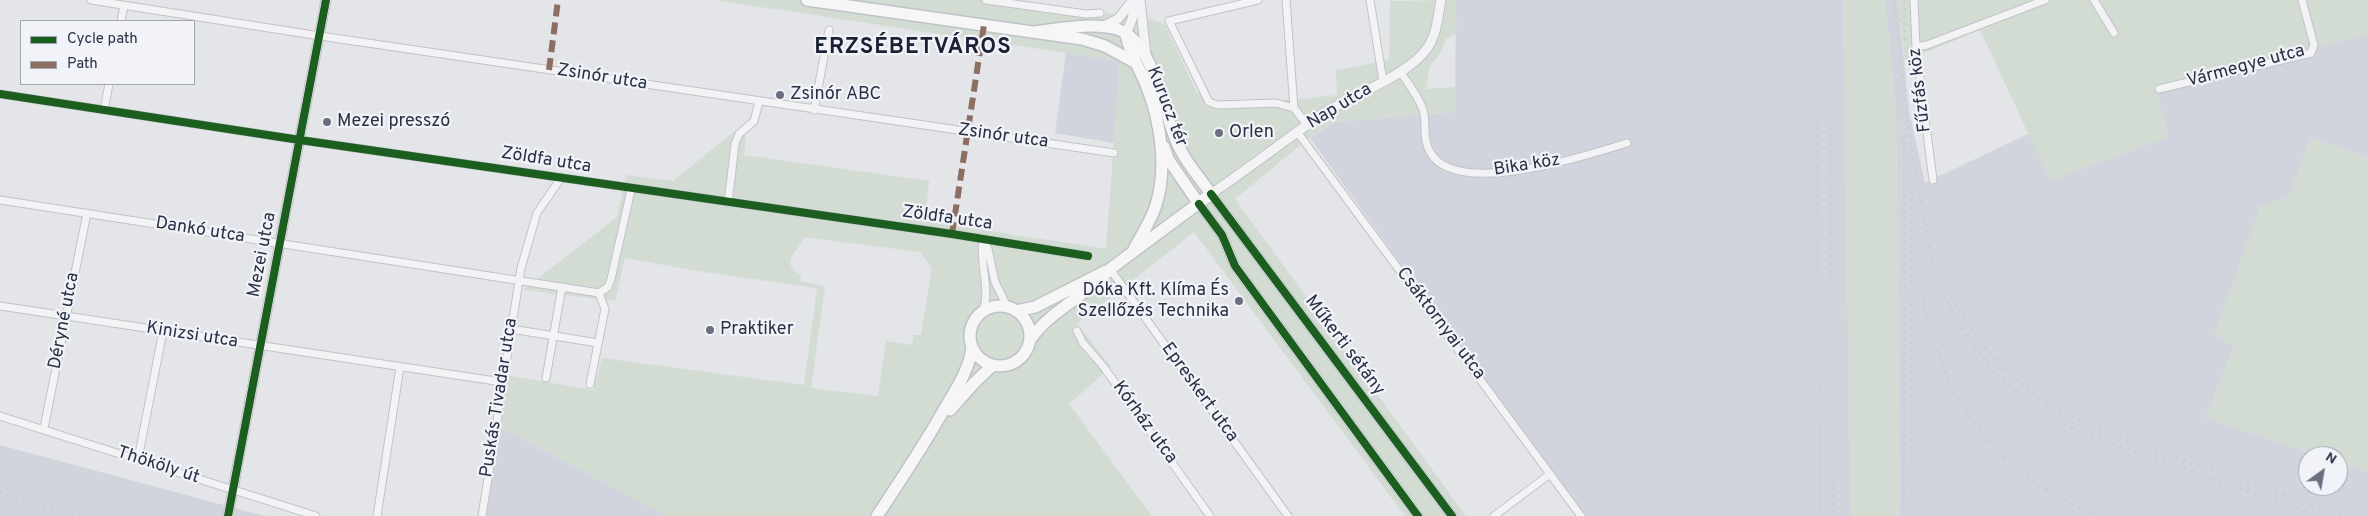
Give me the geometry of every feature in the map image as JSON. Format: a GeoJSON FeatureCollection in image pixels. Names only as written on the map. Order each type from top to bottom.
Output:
{"type":"FeatureCollection","features":[{"type":"Feature","properties":{"kind":"main road"},"geometry":{"type":"LineString","coordinates":[[807,0],[1082,39],[1141,61]]}},
{"type":"Feature","properties":{"kind":"main road"},"geometry":{"type":"LineString","coordinates":[[1033,32],[1101,27],[1118,30],[1126,34]]}},
{"type":"Feature","properties":{"kind":"main road"},"geometry":{"type":"LineString","coordinates":[[1082,39],[1126,34]]}},
{"type":"Feature","properties":{"kind":"main road","name":"Kurucz tér"},"geometry":{"type":"LineString","coordinates":[[1126,34],[1139,45],[1158,131]]}},
{"type":"Feature","properties":{"kind":"main road","name":"Kurucz tér"},"geometry":{"type":"LineString","coordinates":[[1141,61],[1180,149],[1211,194]]}},
{"type":"Feature","properties":{"kind":"main road"},"geometry":{"type":"LineString","coordinates":[[1158,131],[1168,159],[1199,204]]}},
{"type":"Feature","properties":{"kind":"main road"},"geometry":{"type":"LineString","coordinates":[[1132,253],[1156,207],[1159,193],[1162,167],[1158,131]]}},
{"type":"Feature","properties":{"kind":"main road"},"geometry":{"type":"LineString","coordinates":[[877,516],[931,432],[968,366],[972,348],[971,329],[976,318],[982,312],[995,307],[1012,309],[1035,307],[1110,269],[1211,194]]}},
{"type":"Feature","properties":{"kind":"main road"},"geometry":{"type":"LineString","coordinates":[[972,348],[981,359],[993,366],[1008,365],[1018,360],[1025,353],[1030,340],[1042,324],[1097,284],[1110,269]]}},
{"type":"Feature","properties":{"kind":"main road"},"geometry":{"type":"LineString","coordinates":[[1012,309],[1027,324],[1030,340]]}},
{"type":"Feature","properties":{"kind":"main road"},"geometry":{"type":"LineString","coordinates":[[931,432],[975,382],[993,366]]}},
{"type":"Feature","properties":{"kind":"street","name":"Zsinór utca"},"geometry":{"type":"LineString","coordinates":[[91,0],[759,102],[1114,153]]}},
{"type":"Feature","properties":{"kind":"street","name":"Mezei utca"},"geometry":{"type":"LineString","coordinates":[[228,516],[326,0]]}},
{"type":"Feature","properties":{"kind":"street"},"geometry":{"type":"LineString","coordinates":[[986,0],[1086,14],[1100,13]]}},
{"type":"Feature","properties":{"kind":"street"},"geometry":{"type":"LineString","coordinates":[[1101,27],[1118,19],[1136,0]]}},
{"type":"Feature","properties":{"kind":"street"},"geometry":{"type":"LineString","coordinates":[[1126,34],[1136,0]]}},
{"type":"Feature","properties":{"kind":"street"},"geometry":{"type":"LineString","coordinates":[[1136,0],[1141,61]]}},
{"type":"Feature","properties":{"kind":"street","name":"Kurucz tér"},"geometry":{"type":"LineString","coordinates":[[1258,0],[1169,21],[1209,102],[1218,105],[1276,103],[1294,108]]}},
{"type":"Feature","properties":{"kind":"street"},"geometry":{"type":"LineString","coordinates":[[1286,0],[1294,108],[1308,126]]}},
{"type":"Feature","properties":{"kind":"street"},"geometry":{"type":"LineString","coordinates":[[1370,0],[1384,81]]}},
{"type":"Feature","properties":{"kind":"street","name":"Nap utca"},"geometry":{"type":"LineString","coordinates":[[1298,133],[1320,116],[1384,81],[1418,58],[1430,44],[1437,25],[1441,0]]}},
{"type":"Feature","properties":{"kind":"street","name":"Fűzfás köz"},"geometry":{"type":"LineString","coordinates":[[1914,0],[1916,47],[1933,180]]}},
{"type":"Feature","properties":{"kind":"street"},"geometry":{"type":"LineString","coordinates":[[1916,47],[1927,45],[2045,0]]}},
{"type":"Feature","properties":{"kind":"street"},"geometry":{"type":"LineString","coordinates":[[2094,0],[2114,33]]}},
{"type":"Feature","properties":{"kind":"street","name":"Vármegye utca"},"geometry":{"type":"LineString","coordinates":[[2159,90],[2311,54],[2314,45],[2302,0]]}},
{"type":"Feature","properties":{"kind":"street"},"geometry":{"type":"LineString","coordinates":[[121,20],[124,6]]}},
{"type":"Feature","properties":{"kind":"street"},"geometry":{"type":"LineString","coordinates":[[814,110],[829,30]]}},
{"type":"Feature","properties":{"kind":"street","name":"Bika köz"},"geometry":{"type":"LineString","coordinates":[[1400,71],[1422,109],[1426,142],[1430,153],[1442,164],[1454,168],[1485,173],[1528,170],[1627,142]]}},
{"type":"Feature","properties":{"kind":"street"},"geometry":{"type":"LineString","coordinates":[[104,110],[109,85]]}},
{"type":"Feature","properties":{"kind":"street","name":"Zöldfa utca"},"geometry":{"type":"LineString","coordinates":[[0,94],[631,190],[983,239],[1088,256]]}},
{"type":"Feature","properties":{"kind":"street"},"geometry":{"type":"LineString","coordinates":[[728,203],[735,144],[739,134],[754,121],[759,102]]}},
{"type":"Feature","properties":{"kind":"street"},"geometry":{"type":"LineString","coordinates":[[1211,194],[1298,133]]}},
{"type":"Feature","properties":{"kind":"street","name":"Csáktornyai utca"},"geometry":{"type":"LineString","coordinates":[[1298,133],[1581,516]]}},
{"type":"Feature","properties":{"kind":"street","name":"Puskás Tivadar utca"},"geometry":{"type":"LineString","coordinates":[[482,516],[502,382],[520,280],[537,213],[561,178]]}},
{"type":"Feature","properties":{"kind":"street"},"geometry":{"type":"LineString","coordinates":[[590,384],[605,309],[599,293],[608,287],[611,279],[631,190]]}},
{"type":"Feature","properties":{"kind":"street","name":"Műkerti sétány"},"geometry":{"type":"LineString","coordinates":[[1211,194],[1452,516]]}},
{"type":"Feature","properties":{"kind":"street","name":"Dankó utca"},"geometry":{"type":"LineString","coordinates":[[0,200],[599,293]]}},
{"type":"Feature","properties":{"kind":"street"},"geometry":{"type":"LineString","coordinates":[[1199,204],[1222,235],[1235,266],[1418,516]]}},
{"type":"Feature","properties":{"kind":"street","name":"Déryné utca"},"geometry":{"type":"LineString","coordinates":[[44,428],[87,213]]}},
{"type":"Feature","properties":{"kind":"street","name":"Zöldfa utca"},"geometry":{"type":"LineString","coordinates":[[983,239],[988,249],[995,282],[1012,309]]}},
{"type":"Feature","properties":{"kind":"street","name":"Zöldfa utca"},"geometry":{"type":"LineString","coordinates":[[982,312],[986,292],[981,248],[983,239]]}},
{"type":"Feature","properties":{"kind":"street","name":"Epreskert utca"},"geometry":{"type":"LineString","coordinates":[[1110,269],[1288,516]]}},
{"type":"Feature","properties":{"kind":"street"},"geometry":{"type":"LineString","coordinates":[[546,378],[562,287]]}},
{"type":"Feature","properties":{"kind":"street","name":"Kinizsi utca"},"geometry":{"type":"LineString","coordinates":[[0,306],[502,382]]}},
{"type":"Feature","properties":{"kind":"street"},"geometry":{"type":"LineString","coordinates":[[511,328],[598,343]]}},
{"type":"Feature","properties":{"kind":"street"},"geometry":{"type":"LineString","coordinates":[[138,459],[163,331]]}},
{"type":"Feature","properties":{"kind":"street","name":"Kórház utca"},"geometry":{"type":"LineString","coordinates":[[1077,331],[1083,342],[1210,516]]}},
{"type":"Feature","properties":{"kind":"street"},"geometry":{"type":"LineString","coordinates":[[377,516],[400,367]]}},
{"type":"Feature","properties":{"kind":"street","name":"Thököly út"},"geometry":{"type":"LineString","coordinates":[[0,416],[44,428],[316,516]]}},
{"type":"Feature","properties":{"kind":"street"},"geometry":{"type":"LineString","coordinates":[[1494,516],[1550,474]]}},
{"type":"Feature","properties":{"kind":"shaded area"},"geometry":{"type":"Polygon","coordinates":[[[714,0],[1013,0],[1155,20],[1165,25],[1196,91],[1211,102],[1301,99],[1337,95],[1336,70],[1389,60],[1390,1],[1456,0],[1457,33],[1446,39],[1440,54],[1430,66],[1426,89],[1456,87],[1455,112],[1335,122],[1309,138],[1235,199],[1466,516],[1405,516],[1194,232],[1077,324],[1111,367],[1069,404],[1152,516],[668,516],[501,428],[506,375],[593,390],[602,358],[804,385],[817,288],[697,271],[625,258],[615,301],[523,290],[617,217],[626,175],[673,181],[736,130],[746,134],[744,155],[929,181],[925,221],[1106,249],[1120,61],[714,0]],[[804,237],[792,256],[791,265],[801,275],[800,281],[825,287],[811,388],[878,396],[886,341],[912,345],[914,335],[921,335],[932,268],[920,252],[804,237]]]}},
{"type":"Feature","properties":{"kind":"shaded area"},"geometry":{"type":"Polygon","coordinates":[[[1456,0],[1843,0],[1851,516],[1582,516],[1310,138],[1335,122],[1455,112],[1456,0]]]}},
{"type":"Feature","properties":{"kind":"shaded area"},"geometry":{"type":"Polygon","coordinates":[[[1843,0],[1885,0],[1896,114],[1900,516],[1851,516],[1843,0]]]}},
{"type":"Feature","properties":{"kind":"shaded area"},"geometry":{"type":"Polygon","coordinates":[[[1885,0],[1898,0],[1909,111],[1925,183],[2030,133],[2051,180],[2168,137],[2155,87],[2368,34],[2368,157],[2311,138],[2289,197],[2214,335],[2234,346],[2206,418],[2298,449],[2298,496],[2348,496],[2348,465],[2368,472],[2368,516],[1900,516],[1896,114],[1885,0]]]}},
{"type":"Feature","properties":{"kind":"shaded area"},"geometry":{"type":"Polygon","coordinates":[[[1898,0],[2368,0],[2368,34],[2155,87],[2168,137],[2050,180],[1980,30],[1905,61],[1898,0]]]}},
{"type":"Feature","properties":{"kind":"shaded area"},"geometry":{"type":"Polygon","coordinates":[[[1066,53],[1120,61],[1114,143],[1055,133],[1066,53]]]}},
{"type":"Feature","properties":{"kind":"shaded area"},"geometry":{"type":"Polygon","coordinates":[[[2311,138],[2368,157],[2368,472],[2348,465],[2348,446],[2298,446],[2298,449],[2206,418],[2234,346],[2214,335],[2260,206],[2289,197],[2311,138]]]}},
{"type":"Feature","properties":{"kind":"shaded area"},"geometry":{"type":"Polygon","coordinates":[[[501,428],[668,516],[483,516],[501,428]]]}},
{"type":"Feature","properties":{"kind":"shaded area"},"geometry":{"type":"Polygon","coordinates":[[[0,445],[253,513],[267,516],[0,516],[0,445]]]}},
{"type":"Feature","properties":{"kind":"railway"},"geometry":{"type":"LineString","coordinates":[[1816,0],[1820,516]]}},
{"type":"Feature","properties":{"kind":"railway"},"geometry":{"type":"LineString","coordinates":[[1829,0],[1833,516]]}},
{"type":"Feature","properties":{"kind":"railway"},"geometry":{"type":"LineString","coordinates":[[1894,0],[1909,131],[1931,257],[1939,285],[1958,323],[1990,369],[2027,402],[2077,431],[2319,516]]}},
{"type":"Feature","properties":{"kind":"railway"},"geometry":{"type":"LineString","coordinates":[[1904,0],[1905,42]]}},
{"type":"Feature","properties":{"kind":"railway"},"geometry":{"type":"LineString","coordinates":[[1904,135],[1904,516]]}},
{"type":"Feature","properties":{"kind":"railway"},"geometry":{"type":"LineString","coordinates":[[1911,284],[1912,186]]}},
{"type":"Feature","properties":{"kind":"railway"},"geometry":{"type":"LineString","coordinates":[[1918,270],[1918,315]]}},
{"type":"Feature","properties":{"kind":"railway"},"geometry":{"type":"LineString","coordinates":[[1923,299],[1932,337],[1945,372],[1961,404],[1982,432],[2005,458],[2033,480],[2065,500],[2100,516]]}},
{"type":"Feature","properties":{"kind":"railway"},"geometry":{"type":"LineString","coordinates":[[1955,303],[1978,338],[2002,366],[2028,389],[2055,407],[2085,423],[2117,436],[2346,516]]}},
{"type":"Feature","properties":{"kind":"railway"},"geometry":{"type":"LineString","coordinates":[[1911,304],[1913,516]]}},
{"type":"Feature","properties":{"kind":"railway"},"geometry":{"type":"LineString","coordinates":[[0,492],[80,516]]}},
{"type":"Feature","properties":{"kind":"marked path"},"geometry":{"type":"LineString","coordinates":[[549,70],[558,0]]}},
{"type":"Feature","properties":{"kind":"marked path"},"geometry":{"type":"LineString","coordinates":[[952,234],[984,25]]}},
{"type":"Feature","properties":{"kind":"cycle path"},"geometry":{"type":"LineString","coordinates":[[228,516],[326,0]]}},
{"type":"Feature","properties":{"kind":"cycle path"},"geometry":{"type":"LineString","coordinates":[[0,94],[300,140],[952,234],[1088,256]]}},
{"type":"Feature","properties":{"kind":"cycle path"},"geometry":{"type":"LineString","coordinates":[[1211,194],[1452,516]]}},
{"type":"Feature","properties":{"kind":"cycle path"},"geometry":{"type":"LineString","coordinates":[[1199,204],[1222,235],[1235,266],[1418,516]]}},
{"type":"Feature","properties":{"kind":"place","name":"Zsinór ABC"},"geometry":{"type":"Point","coordinates":[780,95]}},
{"type":"Feature","properties":{"kind":"place","name":"Mezei presszó"},"geometry":{"type":"Point","coordinates":[327,122]}},
{"type":"Feature","properties":{"kind":"place","name":"Orlen"},"geometry":{"type":"Point","coordinates":[1219,133]}},
{"type":"Feature","properties":{"kind":"place","name":"Dóka Kft. Klíma És Szellőzés Technika"},"geometry":{"type":"Point","coordinates":[1239,301]}},
{"type":"Feature","properties":{"kind":"place","name":"Praktiker"},"geometry":{"type":"Point","coordinates":[710,330]}},
{"type":"Feature","properties":{"kind":"district","name":"ERZSÉBETVÁROS"},"geometry":{"type":"Point","coordinates":[913,49]}}]}
